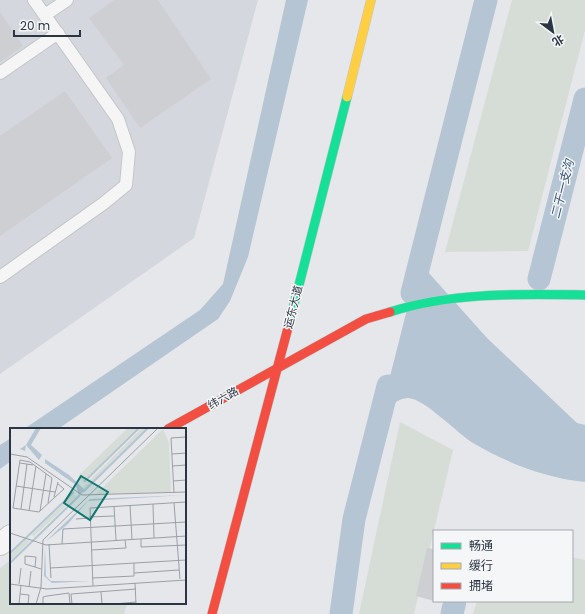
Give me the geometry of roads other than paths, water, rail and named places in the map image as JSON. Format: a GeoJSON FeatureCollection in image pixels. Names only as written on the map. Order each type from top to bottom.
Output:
{"type":"FeatureCollection","features":[{"type":"Feature","properties":{"kind":"street","name":"运东大道"},"geometry":{"type":"LineString","coordinates":[[212,614],[278,368],[371,0]]}},
{"type":"Feature","properties":{"kind":"street","name":"纬六路"},"geometry":{"type":"LineString","coordinates":[[170,428],[372,317],[427,303],[470,298],[558,294],[585,295]]}},
{"type":"Feature","properties":{"kind":"street"},"geometry":{"type":"LineString","coordinates":[[0,544],[10,537]]}},
{"type":"Feature","properties":{"kind":"lane"},"geometry":{"type":"LineString","coordinates":[[0,277],[104,203],[126,185],[129,152],[118,119],[34,0]]}},
{"type":"Feature","properties":{"kind":"lane"},"geometry":{"type":"LineString","coordinates":[[45,15],[67,0]]}},
{"type":"Feature","properties":{"kind":"lane"},"geometry":{"type":"LineString","coordinates":[[0,73],[58,33]]}},
{"type":"Feature","properties":{"kind":"water"},"geometry":{"type":"Polygon","coordinates":[[[286,0],[308,0],[248,257],[230,301],[218,319],[59,428],[25,428],[200,310],[223,284],[286,0]]]}},
{"type":"Feature","properties":{"kind":"water"},"geometry":{"type":"Polygon","coordinates":[[[419,262],[487,338],[577,423],[585,425],[585,482],[541,473],[499,457],[473,443],[432,410],[415,400],[404,398],[393,404],[380,416],[419,262]]]}},
{"type":"Feature","properties":{"kind":"water"},"geometry":{"type":"Polygon","coordinates":[[[10,439],[10,462],[0,469],[0,445],[10,439]]]}},
{"type":"Feature","properties":{"kind":"waterway"},"geometry":{"type":"LineString","coordinates":[[412,293],[486,0]]}},
{"type":"Feature","properties":{"kind":"waterway","name":"二干一支沟"},"geometry":{"type":"LineString","coordinates":[[539,279],[585,99]]}},
{"type":"Feature","properties":{"kind":"waterway"},"geometry":{"type":"LineString","coordinates":[[341,614],[354,519],[388,386]]}},
{"type":"Feature","properties":{"kind":"waterway","name":"二干一支沟"},"geometry":{"type":"LineString","coordinates":[[452,614],[455,602]]}}]}
